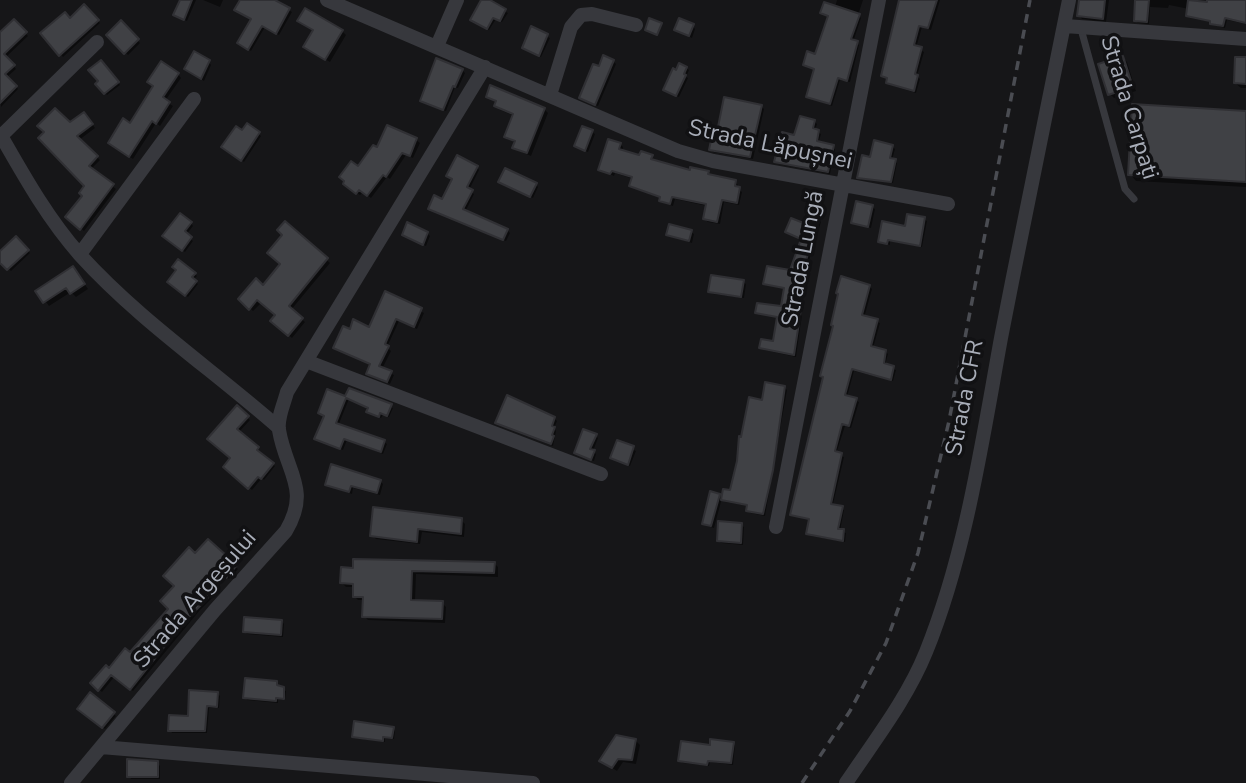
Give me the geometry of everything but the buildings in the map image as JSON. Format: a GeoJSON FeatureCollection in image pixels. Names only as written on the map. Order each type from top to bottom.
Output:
{"type":"FeatureCollection","features":[{"type":"Feature","properties":{"kind":"street","name":"Strada Lăpușnei"},"geometry":{"type":"LineString","coordinates":[[327,0],[678,151],[713,161],[948,204]]}},
{"type":"Feature","properties":{"kind":"street"},"geometry":{"type":"LineString","coordinates":[[437,46],[457,0]]}},
{"type":"Feature","properties":{"kind":"street","name":"Strada Lungă"},"geometry":{"type":"LineString","coordinates":[[776,527],[879,0]]}},
{"type":"Feature","properties":{"kind":"street","name":"Strada CFR"},"geometry":{"type":"LineString","coordinates":[[846,783],[891,715],[919,665],[936,624],[952,570],[987,415],[1069,0]]}},
{"type":"Feature","properties":{"kind":"street"},"geometry":{"type":"LineString","coordinates":[[550,95],[571,27],[581,15],[592,14],[636,25]]}},
{"type":"Feature","properties":{"kind":"street","name":"Strada Carpați"},"geometry":{"type":"LineString","coordinates":[[1065,26],[1246,39]]}},
{"type":"Feature","properties":{"kind":"street"},"geometry":{"type":"LineString","coordinates":[[97,41],[0,135],[43,206],[80,254],[117,293],[279,428]]}},
{"type":"Feature","properties":{"kind":"street","name":"Strada Argeșului"},"geometry":{"type":"LineString","coordinates":[[71,783],[292,521],[297,511],[297,489],[279,428],[287,392],[485,67]]}},
{"type":"Feature","properties":{"kind":"street"},"geometry":{"type":"LineString","coordinates":[[80,254],[194,99]]}},
{"type":"Feature","properties":{"kind":"street"},"geometry":{"type":"LineString","coordinates":[[306,361],[601,474]]}},
{"type":"Feature","properties":{"kind":"street"},"geometry":{"type":"LineString","coordinates":[[101,747],[533,783]]}},
{"type":"Feature","properties":{"kind":"lane","name":"Strada Carpați"},"geometry":{"type":"LineString","coordinates":[[1081,29],[1125,189],[1135,199]]}},
{"type":"Feature","properties":{"kind":"railway"},"geometry":{"type":"LineString","coordinates":[[802,783],[850,711],[886,643],[918,553],[949,421],[1030,0]]}}]}
